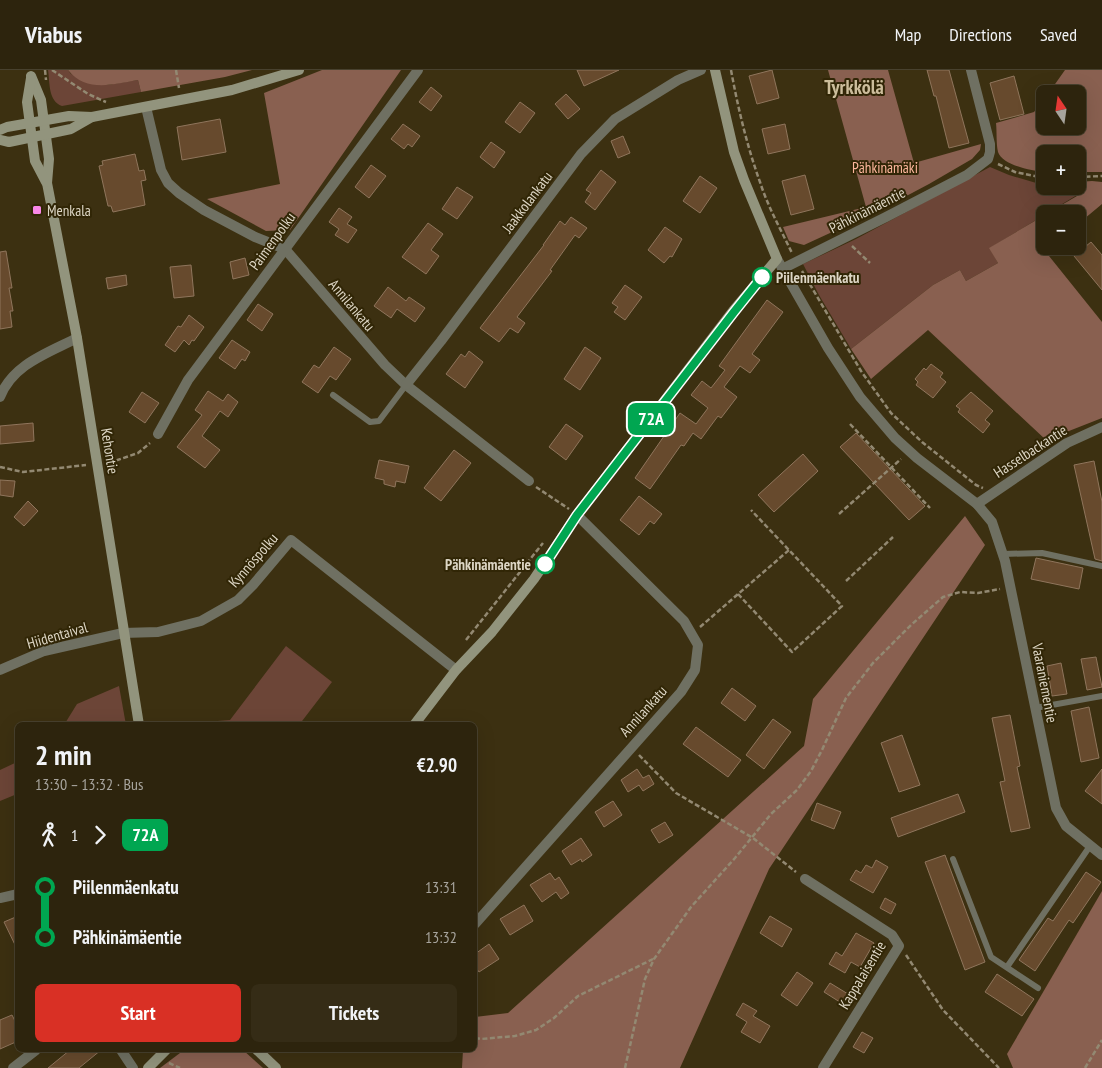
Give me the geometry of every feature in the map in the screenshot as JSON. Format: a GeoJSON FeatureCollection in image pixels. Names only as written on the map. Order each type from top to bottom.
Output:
{"type":"FeatureCollection","features":[{"type":"Feature","properties":{"kind":"street"},"geometry":{"type":"LineString","coordinates":[[0,130],[7,127],[68,116],[92,117],[232,90],[300,70]]}},
{"type":"Feature","properties":{"kind":"street","name":"Paimenpolku"},"geometry":{"type":"LineString","coordinates":[[158,434],[188,380],[418,70]]}},
{"type":"Feature","properties":{"kind":"street","name":"Jaakkolankatu"},"geometry":{"type":"LineString","coordinates":[[406,385],[581,154],[596,137],[615,119],[638,104],[678,80],[701,70]]}},
{"type":"Feature","properties":{"kind":"street"},"geometry":{"type":"LineString","coordinates":[[715,70],[734,152],[744,180],[779,264],[828,348],[860,398],[895,438],[977,504]]}},
{"type":"Feature","properties":{"kind":"street"},"geometry":{"type":"LineString","coordinates":[[971,70],[990,144],[988,159]]}},
{"type":"Feature","properties":{"kind":"street","name":"Kehontie"},"geometry":{"type":"LineString","coordinates":[[31,73],[41,100],[49,159],[47,183],[77,338],[138,722]]}},
{"type":"Feature","properties":{"kind":"street","name":"Kehontie"},"geometry":{"type":"LineString","coordinates":[[31,73],[27,102],[35,161],[47,183]]}},
{"type":"Feature","properties":{"kind":"street","name":"Annilankatu"},"geometry":{"type":"LineString","coordinates":[[146,107],[161,170],[168,183],[204,210],[255,237],[285,249],[363,341],[406,385],[529,481]]}},
{"type":"Feature","properties":{"kind":"street"},"geometry":{"type":"LineString","coordinates":[[0,140],[9,142],[71,129],[92,117]]}},
{"type":"Feature","properties":{"kind":"street","name":"Pähkinämäentie"},"geometry":{"type":"LineString","coordinates":[[416,722],[456,670],[492,632],[534,580],[573,512],[734,312],[779,264],[796,261],[844,239],[967,175],[988,159]]}},
{"type":"Feature","properties":{"kind":"street"},"geometry":{"type":"LineString","coordinates":[[0,397],[8,381],[29,362],[77,338]]}},
{"type":"Feature","properties":{"kind":"street","name":"Hasselbackantie"},"geometry":{"type":"LineString","coordinates":[[977,504],[1067,443],[1102,427]]}},
{"type":"Feature","properties":{"kind":"street","name":"Vaaraniementie"},"geometry":{"type":"LineString","coordinates":[[977,504],[992,522],[1003,554],[1056,808],[1066,826],[1102,856]]}},
{"type":"Feature","properties":{"kind":"street","name":"Annilankatu"},"geometry":{"type":"LineString","coordinates":[[477,922],[681,692],[695,670],[698,645],[684,620],[573,512]]}},
{"type":"Feature","properties":{"kind":"street","name":"Kynnöspolku"},"geometry":{"type":"LineString","coordinates":[[123,633],[158,632],[185,626],[215,614],[238,600],[253,585],[290,540],[456,670]]}},
{"type":"Feature","properties":{"kind":"street","name":"Hiidentaival"},"geometry":{"type":"LineString","coordinates":[[0,670],[44,651],[123,633]]}},
{"type":"Feature","properties":{"kind":"street","name":"Kappalaisentie"},"geometry":{"type":"LineString","coordinates":[[805,879],[892,935],[899,946],[823,1068]]}},
{"type":"Feature","properties":{"kind":"street"},"geometry":{"type":"LineString","coordinates":[[0,898],[15,895]]}},
{"type":"Feature","properties":{"kind":"street"},"geometry":{"type":"LineString","coordinates":[[13,1068],[33,1052]]}},
{"type":"Feature","properties":{"kind":"street"},"geometry":{"type":"LineString","coordinates":[[122,1052],[133,1068]]}},
{"type":"Feature","properties":{"kind":"street"},"geometry":{"type":"LineString","coordinates":[[148,1068],[164,1052]]}},
{"type":"Feature","properties":{"kind":"street"},"geometry":{"type":"LineString","coordinates":[[259,1052],[276,1068]]}},
{"type":"Feature","properties":{"kind":"lane"},"geometry":{"type":"LineString","coordinates":[[333,395],[370,422],[379,422],[406,385]]}},
{"type":"Feature","properties":{"kind":"lane"},"geometry":{"type":"LineString","coordinates":[[1003,554],[1042,553],[1102,566]]}},
{"type":"Feature","properties":{"kind":"lane"},"geometry":{"type":"LineString","coordinates":[[1035,708],[1102,696]]}},
{"type":"Feature","properties":{"kind":"lane"},"geometry":{"type":"LineString","coordinates":[[1007,967],[1090,846]]}},
{"type":"Feature","properties":{"kind":"lane"},"geometry":{"type":"LineString","coordinates":[[953,859],[991,957],[1038,988]]}},
{"type":"Feature","properties":{"kind":"path"},"geometry":{"type":"LineString","coordinates":[[52,70],[88,94],[106,102]]}},
{"type":"Feature","properties":{"kind":"path"},"geometry":{"type":"LineString","coordinates":[[176,70],[179,89]]}},
{"type":"Feature","properties":{"kind":"path"},"geometry":{"type":"LineString","coordinates":[[731,70],[747,141],[760,184],[796,261],[861,371],[891,413],[922,442],[976,485],[994,493]]}},
{"type":"Feature","properties":{"kind":"path"},"geometry":{"type":"LineString","coordinates":[[988,159],[1015,172],[1036,176]]}},
{"type":"Feature","properties":{"kind":"path"},"geometry":{"type":"LineString","coordinates":[[1086,177],[1102,176]]}},
{"type":"Feature","properties":{"kind":"path"},"geometry":{"type":"LineString","coordinates":[[844,239],[870,262]]}},
{"type":"Feature","properties":{"kind":"path"},"geometry":{"type":"LineString","coordinates":[[850,424],[930,508]]}},
{"type":"Feature","properties":{"kind":"path"},"geometry":{"type":"LineString","coordinates":[[0,467],[23,472],[119,460],[138,453],[158,434]]}},
{"type":"Feature","properties":{"kind":"path"},"geometry":{"type":"LineString","coordinates":[[839,514],[909,451]]}},
{"type":"Feature","properties":{"kind":"path"},"geometry":{"type":"LineString","coordinates":[[529,481],[573,512]]}},
{"type":"Feature","properties":{"kind":"path"},"geometry":{"type":"LineString","coordinates":[[738,594],[792,652],[842,606],[751,510]]}},
{"type":"Feature","properties":{"kind":"path"},"geometry":{"type":"LineString","coordinates":[[565,515],[573,512]]}},
{"type":"Feature","properties":{"kind":"path"},"geometry":{"type":"LineString","coordinates":[[846,581],[893,537]]}},
{"type":"Feature","properties":{"kind":"path"},"geometry":{"type":"LineString","coordinates":[[466,642],[546,540]]}},
{"type":"Feature","properties":{"kind":"path"},"geometry":{"type":"LineString","coordinates":[[692,634],[789,550]]}},
{"type":"Feature","properties":{"kind":"path"},"geometry":{"type":"LineString","coordinates":[[625,1068],[645,979],[654,959],[691,907],[753,838],[771,814],[797,790],[811,771],[846,698],[873,663],[911,625],[943,597],[960,592],[978,593],[1011,586]]}},
{"type":"Feature","properties":{"kind":"path"},"geometry":{"type":"LineString","coordinates":[[632,746],[676,793],[753,838],[805,879]]}},
{"type":"Feature","properties":{"kind":"path"},"geometry":{"type":"LineString","coordinates":[[899,946],[943,1010],[1000,1068]]}},
{"type":"Feature","properties":{"kind":"path"},"geometry":{"type":"LineString","coordinates":[[477,1038],[515,1036],[536,1030],[554,1018],[578,996],[654,959]]}},
{"type":"Feature","properties":{"kind":"path"},"geometry":{"type":"LineString","coordinates":[[1101,1041],[1102,1047]]}},
{"type":"Feature","properties":{"kind":"path"},"geometry":{"type":"LineString","coordinates":[[1085,1068],[1101,1041]]}},
{"type":"Feature","properties":{"kind":"shaded area"},"geometry":{"type":"Polygon","coordinates":[[[48,70],[68,70],[71,74],[107,85],[138,80],[141,92],[62,106],[57,104],[52,96],[48,70]]]}},
{"type":"Feature","properties":{"kind":"shaded area"},"geometry":{"type":"Polygon","coordinates":[[[990,167],[1036,183],[1036,195],[1077,195],[1061,205],[1036,205],[1036,220],[990,248],[998,263],[966,281],[960,270],[933,285],[851,349],[803,264],[856,239],[990,167]]]}},
{"type":"Feature","properties":{"kind":"shaded area"},"geometry":{"type":"Polygon","coordinates":[[[286,646],[332,682],[301,722],[205,722],[230,720],[286,646]]]}},
{"type":"Feature","properties":{"kind":"shaded area"},"geometry":{"type":"Polygon","coordinates":[[[119,686],[125,722],[66,722],[77,704],[119,686]]]}},
{"type":"Feature","properties":{"kind":"shaded area"},"geometry":{"type":"Polygon","coordinates":[[[15,763],[15,795],[0,801],[0,770],[15,763]]]}},
{"type":"Feature","properties":{"kind":"green space"},"geometry":{"type":"Polygon","coordinates":[[[68,70],[252,70],[225,77],[141,92],[138,80],[110,85],[92,84],[83,82],[68,70]]]}},
{"type":"Feature","properties":{"kind":"green space"},"geometry":{"type":"Polygon","coordinates":[[[322,70],[401,70],[290,230],[266,231],[207,199],[280,184],[264,93],[322,70]]]}},
{"type":"Feature","properties":{"kind":"green space","name":"Pähkinämäki"},"geometry":{"type":"Polygon","coordinates":[[[828,70],[888,70],[914,163],[981,144],[980,150],[972,159],[929,184],[880,210],[804,245],[789,241],[783,227],[866,207],[828,70]]]}},
{"type":"Feature","properties":{"kind":"green space"},"geometry":{"type":"Polygon","coordinates":[[[1065,70],[1102,70],[1102,172],[1086,172],[1086,145],[1036,145],[1036,171],[1011,164],[1001,157],[998,152],[996,123],[1034,112],[1036,109],[1036,135],[1086,135],[1086,85],[1054,85],[1065,70]]]}},
{"type":"Feature","properties":{"kind":"green space"},"geometry":{"type":"Polygon","coordinates":[[[1086,181],[1102,182],[1102,204],[1086,217],[1086,205],[1062,205],[1077,196],[1074,195],[1086,195],[1086,181]]]}},
{"type":"Feature","properties":{"kind":"green space"},"geometry":{"type":"Polygon","coordinates":[[[1036,220],[1036,255],[1048,255],[1102,322],[1102,418],[1046,440],[928,330],[871,379],[851,349],[933,285],[960,270],[966,281],[998,263],[989,248],[1036,220]]]}},
{"type":"Feature","properties":{"kind":"green space"},"geometry":{"type":"Polygon","coordinates":[[[965,516],[985,545],[769,869],[680,1068],[462,1068],[463,1052],[477,1052],[477,1017],[508,1013],[804,746],[813,699],[965,516]]]}},
{"type":"Feature","properties":{"kind":"green space"},"geometry":{"type":"Polygon","coordinates":[[[1102,891],[1102,1068],[1013,1068],[1007,1054],[1102,891]]]}},
{"type":"Feature","properties":{"kind":"green space"},"geometry":{"type":"Polygon","coordinates":[[[181,1052],[245,1052],[263,1068],[160,1068],[181,1052]]]}},
{"type":"Feature","properties":{"kind":"building"},"geometry":{"type":"Polygon","coordinates":[[[577,70],[619,70],[584,86],[577,70]]]}},
{"type":"Feature","properties":{"kind":"building"},"geometry":{"type":"Polygon","coordinates":[[[772,70],[779,98],[757,104],[749,76],[772,70]]]}},
{"type":"Feature","properties":{"kind":"building"},"geometry":{"type":"Polygon","coordinates":[[[927,70],[949,70],[969,143],[949,148],[936,96],[934,96],[927,70]]]}},
{"type":"Feature","properties":{"kind":"building"},"geometry":{"type":"Polygon","coordinates":[[[1014,76],[1024,114],[1000,120],[990,83],[1014,76]]]}},
{"type":"Feature","properties":{"kind":"building"},"geometry":{"type":"Polygon","coordinates":[[[431,87],[442,96],[431,111],[419,102],[431,87]]]}},
{"type":"Feature","properties":{"kind":"building"},"geometry":{"type":"Polygon","coordinates":[[[566,94],[580,109],[568,119],[555,104],[566,94]]]}},
{"type":"Feature","properties":{"kind":"building"},"geometry":{"type":"Polygon","coordinates":[[[520,102],[535,113],[520,133],[505,122],[520,102]]]}},
{"type":"Feature","properties":{"kind":"building"},"geometry":{"type":"Polygon","coordinates":[[[220,119],[226,152],[182,160],[177,127],[220,119]]]}},
{"type":"Feature","properties":{"kind":"building"},"geometry":{"type":"Polygon","coordinates":[[[403,124],[420,136],[412,147],[408,144],[404,149],[391,139],[403,124]]]}},
{"type":"Feature","properties":{"kind":"building"},"geometry":{"type":"Polygon","coordinates":[[[785,124],[790,149],[768,154],[762,129],[785,124]]]}},
{"type":"Feature","properties":{"kind":"building"},"geometry":{"type":"Polygon","coordinates":[[[623,136],[630,153],[618,158],[611,141],[623,136]]]}},
{"type":"Feature","properties":{"kind":"building"},"geometry":{"type":"Polygon","coordinates":[[[491,142],[505,152],[494,168],[480,157],[491,142]]]}},
{"type":"Feature","properties":{"kind":"building"},"geometry":{"type":"Polygon","coordinates":[[[135,154],[139,171],[144,170],[146,180],[141,181],[145,205],[113,212],[111,206],[108,206],[99,166],[103,165],[102,161],[135,154]]]}},
{"type":"Feature","properties":{"kind":"building"},"geometry":{"type":"Polygon","coordinates":[[[371,165],[386,176],[369,198],[355,187],[371,165]]]}},
{"type":"Feature","properties":{"kind":"building"},"geometry":{"type":"Polygon","coordinates":[[[601,170],[616,182],[595,210],[585,202],[591,193],[586,190],[601,170]]]}},
{"type":"Feature","properties":{"kind":"building"},"geometry":{"type":"Polygon","coordinates":[[[805,175],[814,209],[791,215],[782,181],[805,175]]]}},
{"type":"Feature","properties":{"kind":"building"},"geometry":{"type":"Polygon","coordinates":[[[700,176],[717,188],[700,213],[683,201],[700,176]]]}},
{"type":"Feature","properties":{"kind":"building"},"geometry":{"type":"Polygon","coordinates":[[[457,187],[473,197],[457,219],[442,209],[457,187]]]}},
{"type":"Feature","properties":{"kind":"building"},"geometry":{"type":"Polygon","coordinates":[[[339,208],[352,217],[347,224],[357,230],[348,243],[335,235],[339,229],[329,222],[339,208]]]}},
{"type":"Feature","properties":{"kind":"building"},"geometry":{"type":"Polygon","coordinates":[[[571,217],[587,228],[579,238],[575,235],[550,270],[552,271],[517,317],[525,323],[518,333],[510,328],[499,342],[480,328],[544,245],[560,221],[565,225],[571,217]]]}},
{"type":"Feature","properties":{"kind":"building"},"geometry":{"type":"Polygon","coordinates":[[[428,223],[443,234],[431,250],[439,256],[426,274],[402,257],[428,223]]]}},
{"type":"Feature","properties":{"kind":"building"},"geometry":{"type":"Polygon","coordinates":[[[665,227],[682,239],[672,257],[670,256],[664,263],[648,250],[665,227]]]}},
{"type":"Feature","properties":{"kind":"building"},"geometry":{"type":"Polygon","coordinates":[[[1091,242],[1102,255],[1102,290],[1074,256],[1086,255],[1086,246],[1091,242]]]}},
{"type":"Feature","properties":{"kind":"building"},"geometry":{"type":"Polygon","coordinates":[[[6,251],[12,288],[9,288],[13,311],[10,311],[12,327],[0,329],[0,252],[6,251]]]}},
{"type":"Feature","properties":{"kind":"building"},"geometry":{"type":"Polygon","coordinates":[[[245,258],[249,275],[233,279],[230,262],[245,258]]]}},
{"type":"Feature","properties":{"kind":"building"},"geometry":{"type":"Polygon","coordinates":[[[191,265],[194,296],[174,298],[170,267],[191,265]]]}},
{"type":"Feature","properties":{"kind":"building"},"geometry":{"type":"Polygon","coordinates":[[[126,275],[127,285],[108,289],[106,278],[126,275]]]}},
{"type":"Feature","properties":{"kind":"building"},"geometry":{"type":"Polygon","coordinates":[[[625,285],[642,297],[625,320],[614,312],[618,307],[612,303],[625,285]]]}},
{"type":"Feature","properties":{"kind":"building"},"geometry":{"type":"Polygon","coordinates":[[[388,287],[406,301],[409,297],[425,308],[415,322],[397,309],[391,318],[374,306],[388,287]]]}},
{"type":"Feature","properties":{"kind":"building"},"geometry":{"type":"Polygon","coordinates":[[[767,300],[783,312],[752,354],[760,360],[750,373],[740,366],[724,387],[737,397],[721,418],[718,416],[701,439],[693,433],[684,446],[681,445],[650,489],[635,478],[680,413],[696,424],[708,408],[691,395],[702,381],[711,388],[725,370],[719,366],[767,300]]]}},
{"type":"Feature","properties":{"kind":"building"},"geometry":{"type":"Polygon","coordinates":[[[258,304],[273,314],[262,331],[247,320],[258,304]]]}},
{"type":"Feature","properties":{"kind":"building"},"geometry":{"type":"Polygon","coordinates":[[[189,315],[204,327],[194,341],[192,340],[189,345],[184,340],[175,352],[165,345],[178,326],[181,327],[189,315]]]}},
{"type":"Feature","properties":{"kind":"building"},"geometry":{"type":"Polygon","coordinates":[[[232,340],[250,352],[245,361],[242,359],[235,369],[219,358],[232,340]]]}},
{"type":"Feature","properties":{"kind":"building"},"geometry":{"type":"Polygon","coordinates":[[[334,347],[351,359],[336,380],[330,376],[318,393],[302,382],[314,365],[319,368],[334,347]]]}},
{"type":"Feature","properties":{"kind":"building"},"geometry":{"type":"Polygon","coordinates":[[[585,347],[601,358],[580,390],[564,379],[585,347]]]}},
{"type":"Feature","properties":{"kind":"building"},"geometry":{"type":"Polygon","coordinates":[[[469,351],[483,362],[465,388],[446,374],[461,354],[465,357],[469,351]]]}},
{"type":"Feature","properties":{"kind":"building"},"geometry":{"type":"Polygon","coordinates":[[[931,364],[943,373],[940,377],[946,382],[933,398],[916,385],[918,382],[915,379],[924,368],[926,370],[931,364]]]}},
{"type":"Feature","properties":{"kind":"building"},"geometry":{"type":"Polygon","coordinates":[[[208,391],[223,401],[228,394],[238,402],[228,417],[220,411],[202,436],[220,450],[205,468],[177,447],[202,415],[195,410],[208,391]]]}},
{"type":"Feature","properties":{"kind":"building"},"geometry":{"type":"Polygon","coordinates":[[[142,392],[159,403],[145,423],[129,412],[142,392]]]}},
{"type":"Feature","properties":{"kind":"building"},"geometry":{"type":"Polygon","coordinates":[[[971,392],[993,411],[985,420],[990,424],[983,433],[958,412],[960,409],[956,406],[971,392]]]}},
{"type":"Feature","properties":{"kind":"building"},"geometry":{"type":"Polygon","coordinates":[[[33,423],[34,441],[0,444],[0,426],[33,423]]]}},
{"type":"Feature","properties":{"kind":"building"},"geometry":{"type":"Polygon","coordinates":[[[566,424],[583,436],[566,460],[549,447],[566,424]]]}},
{"type":"Feature","properties":{"kind":"building"},"geometry":{"type":"Polygon","coordinates":[[[856,433],[925,506],[909,520],[840,447],[856,433]]]}},
{"type":"Feature","properties":{"kind":"building"},"geometry":{"type":"Polygon","coordinates":[[[454,450],[471,463],[441,501],[424,488],[454,450]]]}},
{"type":"Feature","properties":{"kind":"building"},"geometry":{"type":"Polygon","coordinates":[[[803,454],[818,471],[774,512],[758,495],[803,454]]]}},
{"type":"Feature","properties":{"kind":"building"},"geometry":{"type":"Polygon","coordinates":[[[379,460],[409,466],[405,483],[396,481],[395,487],[384,484],[384,480],[375,478],[379,460]]]}},
{"type":"Feature","properties":{"kind":"building"},"geometry":{"type":"Polygon","coordinates":[[[1094,461],[1102,502],[1102,561],[1095,559],[1074,465],[1094,461]]]}},
{"type":"Feature","properties":{"kind":"building"},"geometry":{"type":"Polygon","coordinates":[[[0,480],[15,481],[13,497],[0,495],[0,480]]]}},
{"type":"Feature","properties":{"kind":"building"},"geometry":{"type":"Polygon","coordinates":[[[639,496],[662,514],[654,524],[650,521],[639,535],[620,520],[639,496]]]}},
{"type":"Feature","properties":{"kind":"building"},"geometry":{"type":"Polygon","coordinates":[[[28,501],[38,511],[24,526],[14,517],[28,501]]]}},
{"type":"Feature","properties":{"kind":"building"},"geometry":{"type":"Polygon","coordinates":[[[1036,558],[1083,568],[1079,589],[1031,579],[1036,558]]]}},
{"type":"Feature","properties":{"kind":"building"},"geometry":{"type":"Polygon","coordinates":[[[1096,657],[1102,687],[1087,690],[1081,659],[1096,657]]]}},
{"type":"Feature","properties":{"kind":"building"},"geometry":{"type":"Polygon","coordinates":[[[1061,663],[1067,694],[1052,696],[1047,666],[1061,663]]]}},
{"type":"Feature","properties":{"kind":"building"},"geometry":{"type":"Polygon","coordinates":[[[732,688],[756,706],[745,721],[721,703],[732,688]]]}},
{"type":"Feature","properties":{"kind":"building"},"geometry":{"type":"Polygon","coordinates":[[[1089,707],[1099,758],[1081,762],[1071,711],[1089,707]]]}},
{"type":"Feature","properties":{"kind":"building"},"geometry":{"type":"Polygon","coordinates":[[[1010,715],[1020,766],[1017,767],[1030,828],[1011,832],[1000,782],[1005,781],[992,718],[1010,715]]]}},
{"type":"Feature","properties":{"kind":"building"},"geometry":{"type":"Polygon","coordinates":[[[773,719],[791,732],[764,769],[746,755],[773,719]]]}},
{"type":"Feature","properties":{"kind":"building"},"geometry":{"type":"Polygon","coordinates":[[[696,727],[741,760],[728,777],[683,744],[696,727]]]}},
{"type":"Feature","properties":{"kind":"building"},"geometry":{"type":"Polygon","coordinates":[[[902,735],[920,785],[899,792],[881,743],[902,735]]]}},
{"type":"Feature","properties":{"kind":"building"},"geometry":{"type":"Polygon","coordinates":[[[637,769],[643,778],[649,775],[654,784],[643,791],[639,785],[628,792],[621,780],[637,769]]]}},
{"type":"Feature","properties":{"kind":"building"},"geometry":{"type":"Polygon","coordinates":[[[1102,769],[1102,804],[1085,791],[1102,769]]]}},
{"type":"Feature","properties":{"kind":"building"},"geometry":{"type":"Polygon","coordinates":[[[958,794],[965,812],[898,837],[891,818],[958,794]]]}},
{"type":"Feature","properties":{"kind":"building"},"geometry":{"type":"Polygon","coordinates":[[[613,801],[622,815],[604,827],[595,812],[613,801]]]}},
{"type":"Feature","properties":{"kind":"building"},"geometry":{"type":"Polygon","coordinates":[[[817,803],[841,812],[834,829],[811,820],[817,803]]]}},
{"type":"Feature","properties":{"kind":"building"},"geometry":{"type":"Polygon","coordinates":[[[665,822],[673,835],[659,843],[651,830],[665,822]]]}},
{"type":"Feature","properties":{"kind":"building"},"geometry":{"type":"Polygon","coordinates":[[[581,838],[592,855],[582,862],[581,859],[571,865],[562,851],[581,838]]]}},
{"type":"Feature","properties":{"kind":"building"},"geometry":{"type":"Polygon","coordinates":[[[945,855],[985,962],[965,970],[925,862],[945,855]]]}},
{"type":"Feature","properties":{"kind":"building"},"geometry":{"type":"Polygon","coordinates":[[[876,860],[888,867],[873,893],[850,880],[856,870],[861,873],[866,865],[872,868],[876,860]]]}},
{"type":"Feature","properties":{"kind":"building"},"geometry":{"type":"Polygon","coordinates":[[[1086,872],[1101,882],[1073,923],[1069,920],[1035,971],[1019,960],[1048,918],[1053,921],[1086,872]]]}},
{"type":"Feature","properties":{"kind":"building"},"geometry":{"type":"Polygon","coordinates":[[[550,873],[555,880],[559,877],[569,893],[561,899],[556,892],[542,902],[530,885],[550,873]]]}},
{"type":"Feature","properties":{"kind":"building"},"geometry":{"type":"Polygon","coordinates":[[[885,898],[896,904],[891,914],[880,908],[885,898]]]}},
{"type":"Feature","properties":{"kind":"building"},"geometry":{"type":"Polygon","coordinates":[[[524,905],[533,921],[510,935],[500,919],[524,905]]]}},
{"type":"Feature","properties":{"kind":"building"},"geometry":{"type":"Polygon","coordinates":[[[770,916],[792,929],[782,947],[760,933],[770,916]]]}},
{"type":"Feature","properties":{"kind":"building"},"geometry":{"type":"Polygon","coordinates":[[[15,917],[15,945],[4,922],[15,917]]]}},
{"type":"Feature","properties":{"kind":"building"},"geometry":{"type":"Polygon","coordinates":[[[856,933],[874,943],[860,967],[851,962],[845,973],[829,964],[836,952],[842,956],[856,933]]]}},
{"type":"Feature","properties":{"kind":"building"},"geometry":{"type":"Polygon","coordinates":[[[489,944],[499,959],[479,972],[477,969],[477,953],[489,944]]]}},
{"type":"Feature","properties":{"kind":"building"},"geometry":{"type":"Polygon","coordinates":[[[797,972],[813,983],[797,1006],[781,995],[797,972]]]}},
{"type":"Feature","properties":{"kind":"building"},"geometry":{"type":"Polygon","coordinates":[[[997,974],[1034,999],[1022,1016],[985,992],[997,974]]]}},
{"type":"Feature","properties":{"kind":"building"},"geometry":{"type":"Polygon","coordinates":[[[830,983],[848,994],[843,1004],[824,992],[830,983]]]}},
{"type":"Feature","properties":{"kind":"building"},"geometry":{"type":"Polygon","coordinates":[[[743,1003],[757,1011],[753,1016],[770,1026],[760,1043],[741,1032],[747,1022],[736,1015],[743,1003]]]}},
{"type":"Feature","properties":{"kind":"building"},"geometry":{"type":"Polygon","coordinates":[[[12,1015],[15,1021],[15,1042],[0,1049],[0,1020],[12,1015]]]}},
{"type":"Feature","properties":{"kind":"building"},"geometry":{"type":"Polygon","coordinates":[[[862,1032],[873,1038],[864,1053],[853,1047],[862,1032]]]}},
{"type":"Feature","properties":{"kind":"building"},"geometry":{"type":"Polygon","coordinates":[[[68,1052],[99,1052],[79,1068],[48,1068],[68,1052]]]}},
{"type":"Feature","properties":{"kind":"bus line","name":"72A"},"geometry":{"type":"LineString","coordinates":[[545,564],[577,515],[762,277]]}},
{"type":"Feature","properties":{"kind":"place","name":"Menkala"},"geometry":{"type":"Point","coordinates":[37,210]}},
{"type":"Feature","properties":{"kind":"place","name":"Piilenmäenkatu"},"geometry":{"type":"Point","coordinates":[762,277]}},
{"type":"Feature","properties":{"kind":"place","name":"Pähkinämäentie"},"geometry":{"type":"Point","coordinates":[545,564]}},
{"type":"Feature","properties":{"kind":"district","name":"Tyrkkölä"},"geometry":{"type":"Point","coordinates":[854,87]}}]}
